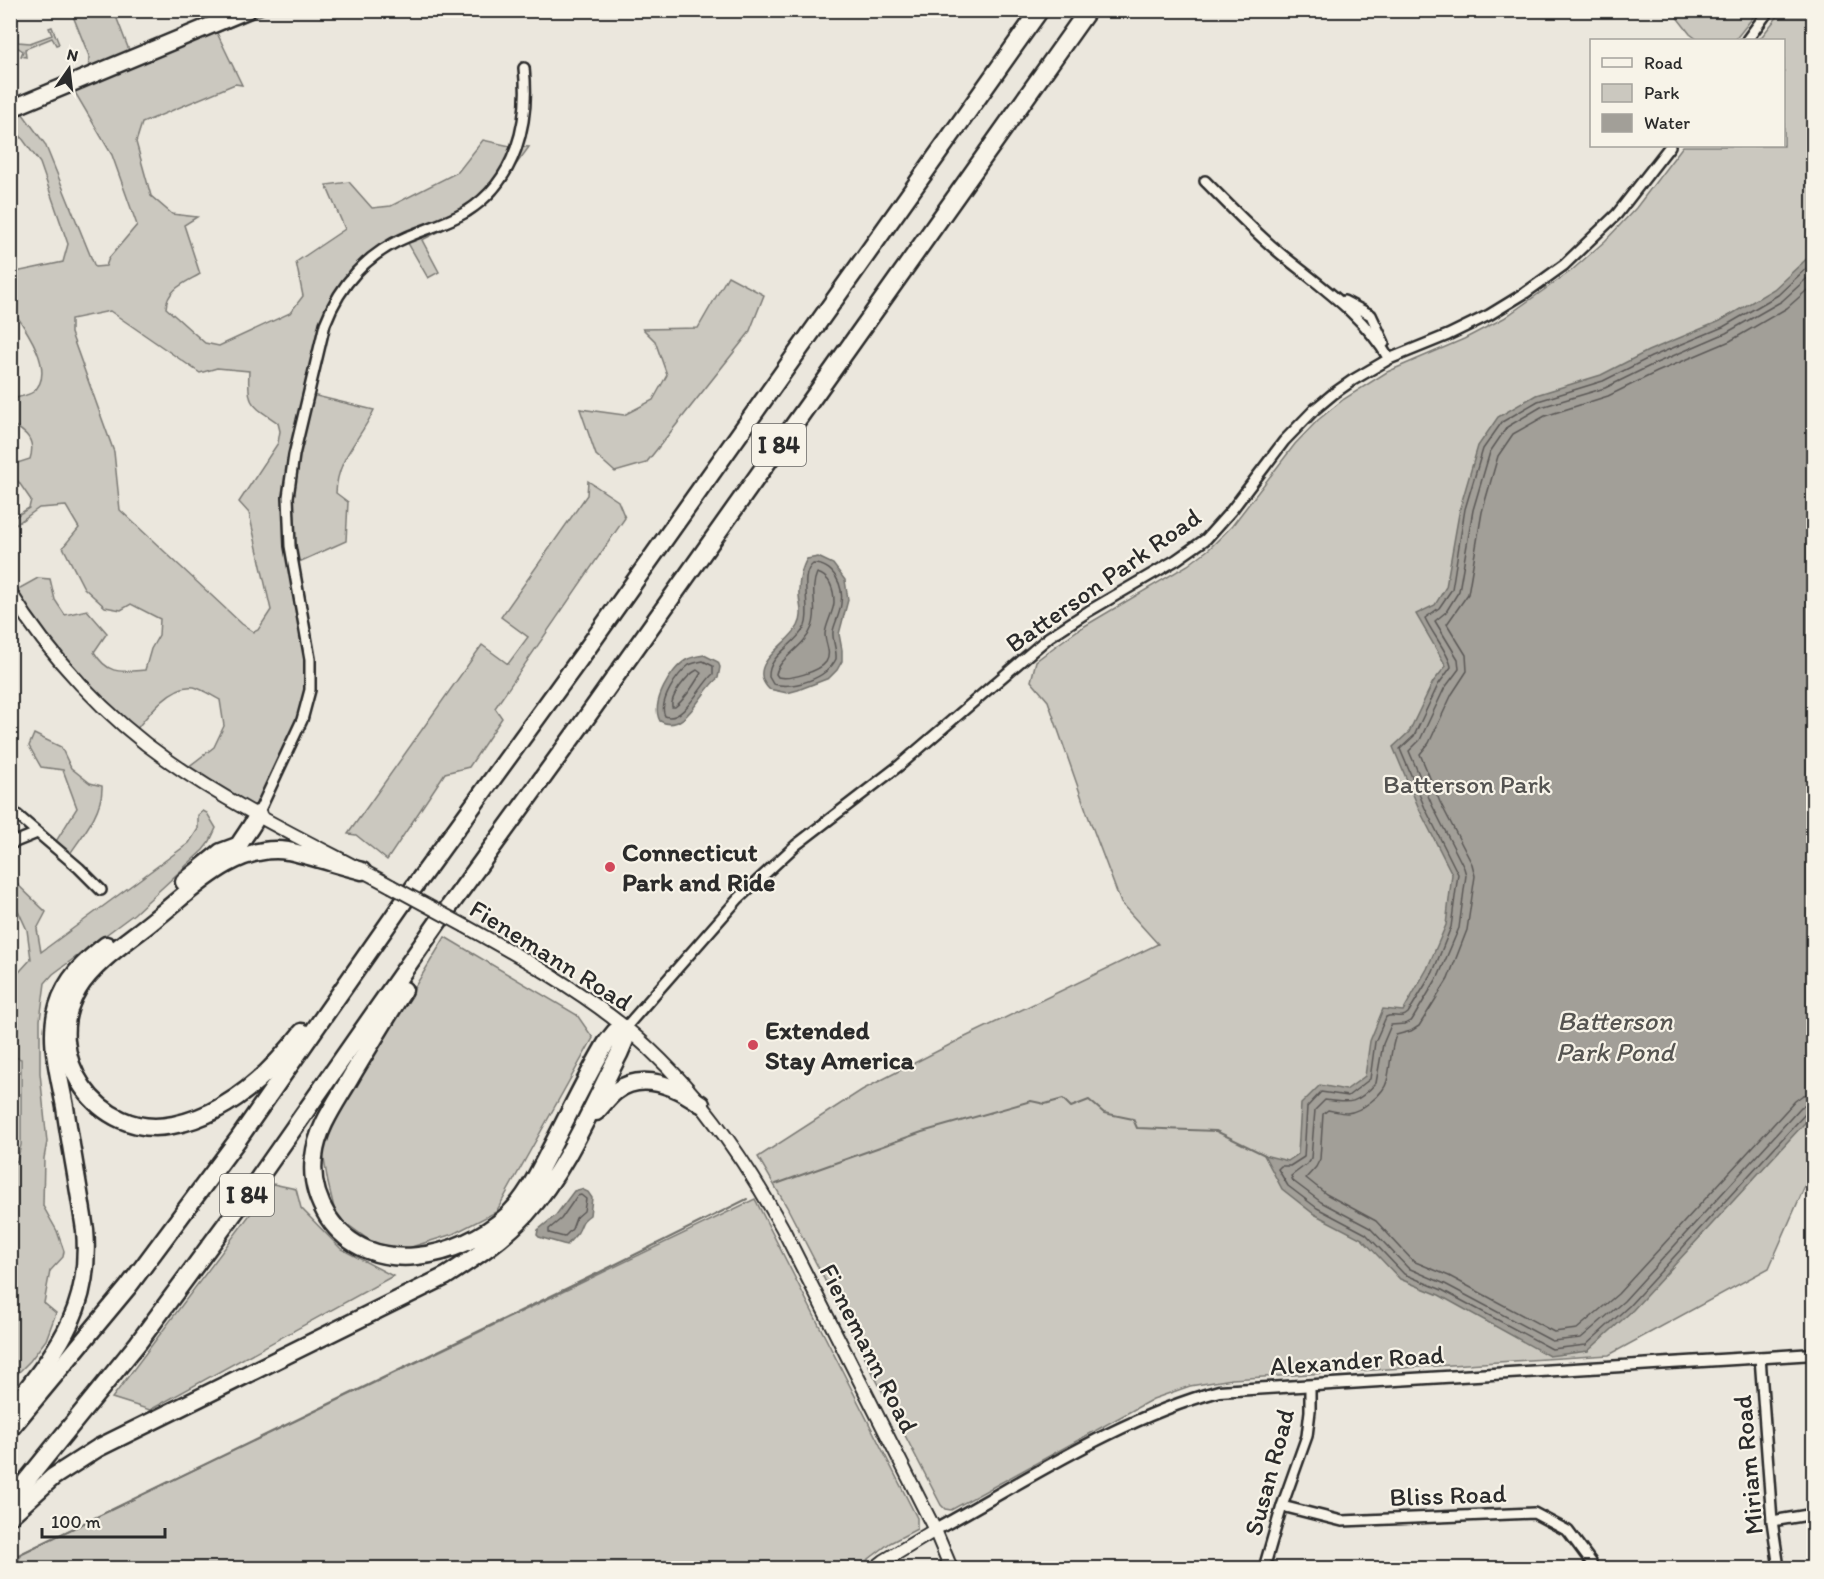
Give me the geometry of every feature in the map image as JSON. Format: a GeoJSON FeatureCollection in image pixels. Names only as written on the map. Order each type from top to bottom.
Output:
{"type":"FeatureCollection","features":[{"type":"Feature","properties":{"kind":"highway"},"geometry":{"type":"LineString","coordinates":[[10,109],[248,10]]}},
{"type":"Feature","properties":{"kind":"highway","name":"I 84"},"geometry":{"type":"LineString","coordinates":[[10,1429],[84,1342],[179,1220],[239,1138],[1040,10]]}},
{"type":"Feature","properties":{"kind":"highway","name":"I 84"},"geometry":{"type":"LineString","coordinates":[[10,1500],[109,1381],[194,1269],[469,878],[579,728],[1088,10]]}},
{"type":"Feature","properties":{"kind":"highway"},"geometry":{"type":"LineString","coordinates":[[229,862],[258,814]]}},
{"type":"Feature","properties":{"kind":"highway"},"geometry":{"type":"LineString","coordinates":[[10,1412],[66,1333],[78,1304],[84,1276],[85,1230],[55,1047],[55,1021],[61,998],[73,976],[89,958],[221,852],[237,846]]}},
{"type":"Feature","properties":{"kind":"highway"},"geometry":{"type":"LineString","coordinates":[[350,981],[326,1002],[289,1048],[258,1080],[230,1101],[204,1115],[172,1126],[146,1127],[117,1118],[92,1101],[76,1079],[69,1062],[66,1046],[69,1012],[78,989],[102,962],[229,862],[253,853],[280,850],[362,871]]}},
{"type":"Feature","properties":{"kind":"highway"},"geometry":{"type":"LineString","coordinates":[[10,1516],[53,1477],[92,1452],[420,1290],[472,1259],[513,1227],[533,1206],[553,1178],[624,1044],[625,1028],[615,1032],[607,1042],[534,1181],[515,1208],[500,1221],[462,1245],[435,1254],[413,1257],[378,1254],[342,1234],[327,1215],[315,1184],[314,1157],[319,1136],[330,1113],[445,923],[469,878]]}},
{"type":"Feature","properties":{"kind":"highway"},"geometry":{"type":"LineString","coordinates":[[582,1125],[615,1092],[635,1082],[667,1086],[701,1104]]}},
{"type":"Feature","properties":{"kind":"main road","name":"Fienemann Road"},"geometry":{"type":"LineString","coordinates":[[10,592],[26,616],[97,700],[126,727],[180,769],[465,926],[565,984],[625,1028],[664,1064],[701,1104],[731,1142],[775,1214],[936,1530],[951,1569]]}},
{"type":"Feature","properties":{"kind":"main road"},"geometry":{"type":"LineString","coordinates":[[875,1569],[884,1561],[936,1530]]}},
{"type":"Feature","properties":{"kind":"street"},"geometry":{"type":"LineString","coordinates":[[1748,39],[1769,10]]}},
{"type":"Feature","properties":{"kind":"street"},"geometry":{"type":"LineString","coordinates":[[258,814],[302,720],[310,690],[310,659],[290,546],[288,497],[294,455],[327,317],[345,286],[371,257],[392,243],[468,211],[496,184],[516,152],[524,125],[526,101],[524,68]]}},
{"type":"Feature","properties":{"kind":"street","name":"Batterson Park Road"},"geometry":{"type":"LineString","coordinates":[[625,1028],[738,899],[796,845],[900,765],[1041,644],[1089,611],[1176,560],[1206,539],[1270,457],[1299,425],[1353,380],[1389,360],[1469,326],[1544,280],[1617,214],[1669,147]]}},
{"type":"Feature","properties":{"kind":"street"},"geometry":{"type":"LineString","coordinates":[[1205,181],[1271,246],[1319,285],[1371,315],[1380,332],[1389,360]]}},
{"type":"Feature","properties":{"kind":"street"},"geometry":{"type":"LineString","coordinates":[[10,809],[79,868],[101,890]]}},
{"type":"Feature","properties":{"kind":"street"},"geometry":{"type":"LineString","coordinates":[[10,844],[37,832]]}},
{"type":"Feature","properties":{"kind":"street","name":"Alexander Road"},"geometry":{"type":"LineString","coordinates":[[936,1530],[1103,1436],[1183,1401],[1218,1391],[1814,1354]]}},
{"type":"Feature","properties":{"kind":"street","name":"Miriam Road"},"geometry":{"type":"LineString","coordinates":[[1760,1357],[1772,1521],[1779,1569]]}},
{"type":"Feature","properties":{"kind":"street","name":"Susan Road"},"geometry":{"type":"LineString","coordinates":[[1264,1569],[1282,1506],[1307,1436],[1310,1386]]}},
{"type":"Feature","properties":{"kind":"street","name":"Bliss Road"},"geometry":{"type":"LineString","coordinates":[[1282,1506],[1342,1521],[1534,1513],[1568,1531],[1591,1562],[1591,1569]]}},
{"type":"Feature","properties":{"kind":"street"},"geometry":{"type":"LineString","coordinates":[[1772,1521],[1814,1514]]}},
{"type":"Feature","properties":{"kind":"green space"},"geometry":{"type":"Polygon","coordinates":[[[71,11],[114,11],[132,58],[248,11],[271,11],[217,33],[242,85],[235,84],[142,123],[136,142],[151,196],[172,214],[197,217],[184,225],[200,274],[173,291],[166,308],[205,343],[219,346],[290,313],[303,296],[296,262],[345,229],[326,185],[349,182],[372,208],[391,206],[458,172],[483,140],[510,146],[529,147],[504,181],[471,216],[422,240],[439,272],[428,278],[405,238],[382,249],[337,298],[308,394],[374,410],[345,459],[337,481],[336,493],[348,502],[346,541],[290,566],[308,665],[308,698],[258,814],[183,771],[214,747],[224,726],[220,700],[194,687],[185,687],[167,696],[132,735],[116,721],[11,593],[38,578],[50,579],[55,600],[65,615],[87,610],[107,633],[94,652],[104,665],[122,671],[145,670],[151,649],[159,635],[160,619],[131,604],[121,610],[105,607],[84,588],[63,547],[79,528],[66,506],[39,508],[11,528],[11,519],[29,508],[31,500],[18,481],[11,478],[11,465],[30,459],[32,447],[28,437],[11,424],[11,400],[33,392],[40,384],[42,374],[41,363],[32,340],[14,312],[11,311],[10,266],[16,272],[63,262],[68,244],[40,163],[11,123],[11,109],[17,106],[45,144],[95,267],[106,266],[109,258],[137,225],[112,155],[70,84],[88,77],[89,56],[71,11]],[[110,311],[71,319],[71,333],[114,452],[120,510],[242,624],[254,632],[258,630],[271,610],[249,513],[239,502],[278,443],[280,431],[278,423],[256,407],[250,398],[249,371],[217,368],[200,373],[110,311]]]}},
{"type":"Feature","properties":{"kind":"green space"},"geometry":{"type":"Polygon","coordinates":[[[1672,11],[1758,11],[1736,39],[1697,39],[1672,11]]]}},
{"type":"Feature","properties":{"kind":"green space","name":"Batterson Park"},"geometry":{"type":"Polygon","coordinates":[[[1782,11],[1813,11],[1814,1165],[1769,1268],[1609,1355],[1232,1379],[1190,1386],[1153,1399],[951,1510],[945,1509],[787,1207],[758,1157],[862,1090],[959,1040],[1158,944],[1121,903],[1048,701],[1031,681],[1036,661],[1078,630],[1188,565],[1209,549],[1232,526],[1295,444],[1318,420],[1344,399],[1387,372],[1464,339],[1504,318],[1571,271],[1605,241],[1636,208],[1682,147],[1785,147],[1785,39],[1760,39],[1782,11]]]}},
{"type":"Feature","properties":{"kind":"green space"},"geometry":{"type":"Polygon","coordinates":[[[52,27],[59,44],[56,45],[52,38],[25,49],[26,57],[21,56],[23,51],[11,43],[11,39],[14,41],[18,34],[18,42],[30,43],[52,35],[49,28],[52,27]]]}},
{"type":"Feature","properties":{"kind":"green space"},"geometry":{"type":"Polygon","coordinates":[[[728,276],[764,295],[749,333],[646,463],[615,472],[596,455],[580,409],[624,415],[653,400],[667,375],[655,341],[643,329],[698,328],[728,276]]]}},
{"type":"Feature","properties":{"kind":"green space"},"geometry":{"type":"Polygon","coordinates":[[[588,481],[618,501],[625,518],[495,708],[502,718],[469,767],[445,773],[387,860],[356,835],[348,834],[482,645],[508,664],[528,637],[501,617],[587,495],[588,481]]]}},
{"type":"Feature","properties":{"kind":"green space"},"geometry":{"type":"Polygon","coordinates":[[[34,734],[61,747],[71,768],[90,783],[102,786],[95,815],[67,858],[53,846],[77,808],[63,770],[41,767],[29,746],[34,734]]]}},
{"type":"Feature","properties":{"kind":"green space"},"geometry":{"type":"Polygon","coordinates":[[[203,811],[207,813],[216,828],[203,850],[134,914],[53,974],[45,983],[40,1020],[40,1073],[47,1142],[44,1158],[43,1206],[57,1231],[64,1251],[63,1257],[50,1271],[44,1303],[56,1313],[46,1340],[11,1380],[10,1162],[17,1161],[21,1145],[21,1059],[11,1056],[11,981],[31,959],[27,930],[11,895],[11,873],[14,881],[46,912],[37,929],[41,952],[189,843],[198,829],[198,815],[203,811]]]}},
{"type":"Feature","properties":{"kind":"green space"},"geometry":{"type":"Polygon","coordinates":[[[445,937],[577,1015],[593,1038],[496,1212],[453,1234],[405,1249],[373,1243],[336,1216],[323,1153],[333,1122],[445,937]]]}},
{"type":"Feature","properties":{"kind":"green space"},"geometry":{"type":"Polygon","coordinates":[[[273,1184],[296,1189],[301,1208],[341,1249],[393,1276],[150,1410],[112,1398],[273,1184]]]}},
{"type":"Feature","properties":{"kind":"green space"},"geometry":{"type":"Polygon","coordinates":[[[755,1199],[917,1518],[917,1529],[890,1543],[857,1568],[15,1568],[22,1553],[755,1199]]]}},
{"type":"Feature","properties":{"kind":"water","name":"Batterson Park Pond"},"geometry":{"type":"Polygon","coordinates":[[[1813,253],[1813,1114],[1633,1310],[1588,1351],[1549,1356],[1439,1295],[1400,1279],[1362,1239],[1314,1214],[1282,1189],[1264,1155],[1288,1161],[1298,1154],[1301,1104],[1320,1085],[1346,1090],[1365,1076],[1370,1041],[1383,1009],[1403,1011],[1427,969],[1446,925],[1452,874],[1420,811],[1393,747],[1409,732],[1433,682],[1446,666],[1416,614],[1435,605],[1446,587],[1460,508],[1478,446],[1498,417],[1536,395],[1601,375],[1648,351],[1720,321],[1774,289],[1813,253]]]}},
{"type":"Feature","properties":{"kind":"water"},"geometry":{"type":"Polygon","coordinates":[[[818,557],[833,564],[845,580],[848,600],[839,634],[842,661],[829,678],[798,690],[787,693],[769,689],[763,680],[762,671],[771,655],[798,626],[801,617],[799,590],[802,570],[807,559],[818,557]]]}},
{"type":"Feature","properties":{"kind":"water"},"geometry":{"type":"Polygon","coordinates":[[[704,655],[718,662],[720,667],[718,678],[685,717],[669,724],[660,721],[658,705],[660,696],[674,671],[686,660],[704,655]]]}},
{"type":"Feature","properties":{"kind":"water"},"geometry":{"type":"Polygon","coordinates":[[[581,1189],[588,1192],[592,1198],[590,1215],[583,1221],[578,1232],[567,1245],[539,1237],[538,1230],[556,1215],[574,1191],[581,1189]]]}},
{"type":"Feature","properties":{"kind":"waterway"},"geometry":{"type":"LineString","coordinates":[[776,1184],[922,1132],[1031,1101],[1045,1104],[1063,1099],[1071,1107],[1089,1100],[1104,1113],[1133,1119],[1137,1128],[1216,1131],[1265,1155]]}},
{"type":"Feature","properties":{"kind":"waterway"},"geometry":{"type":"LineString","coordinates":[[10,1559],[747,1199]]}},
{"type":"Feature","properties":{"kind":"place","name":"Connecticut Park and Ride"},"geometry":{"type":"Point","coordinates":[610,867]}},
{"type":"Feature","properties":{"kind":"place","name":"Extended Stay America"},"geometry":{"type":"Point","coordinates":[753,1045]}}]}
